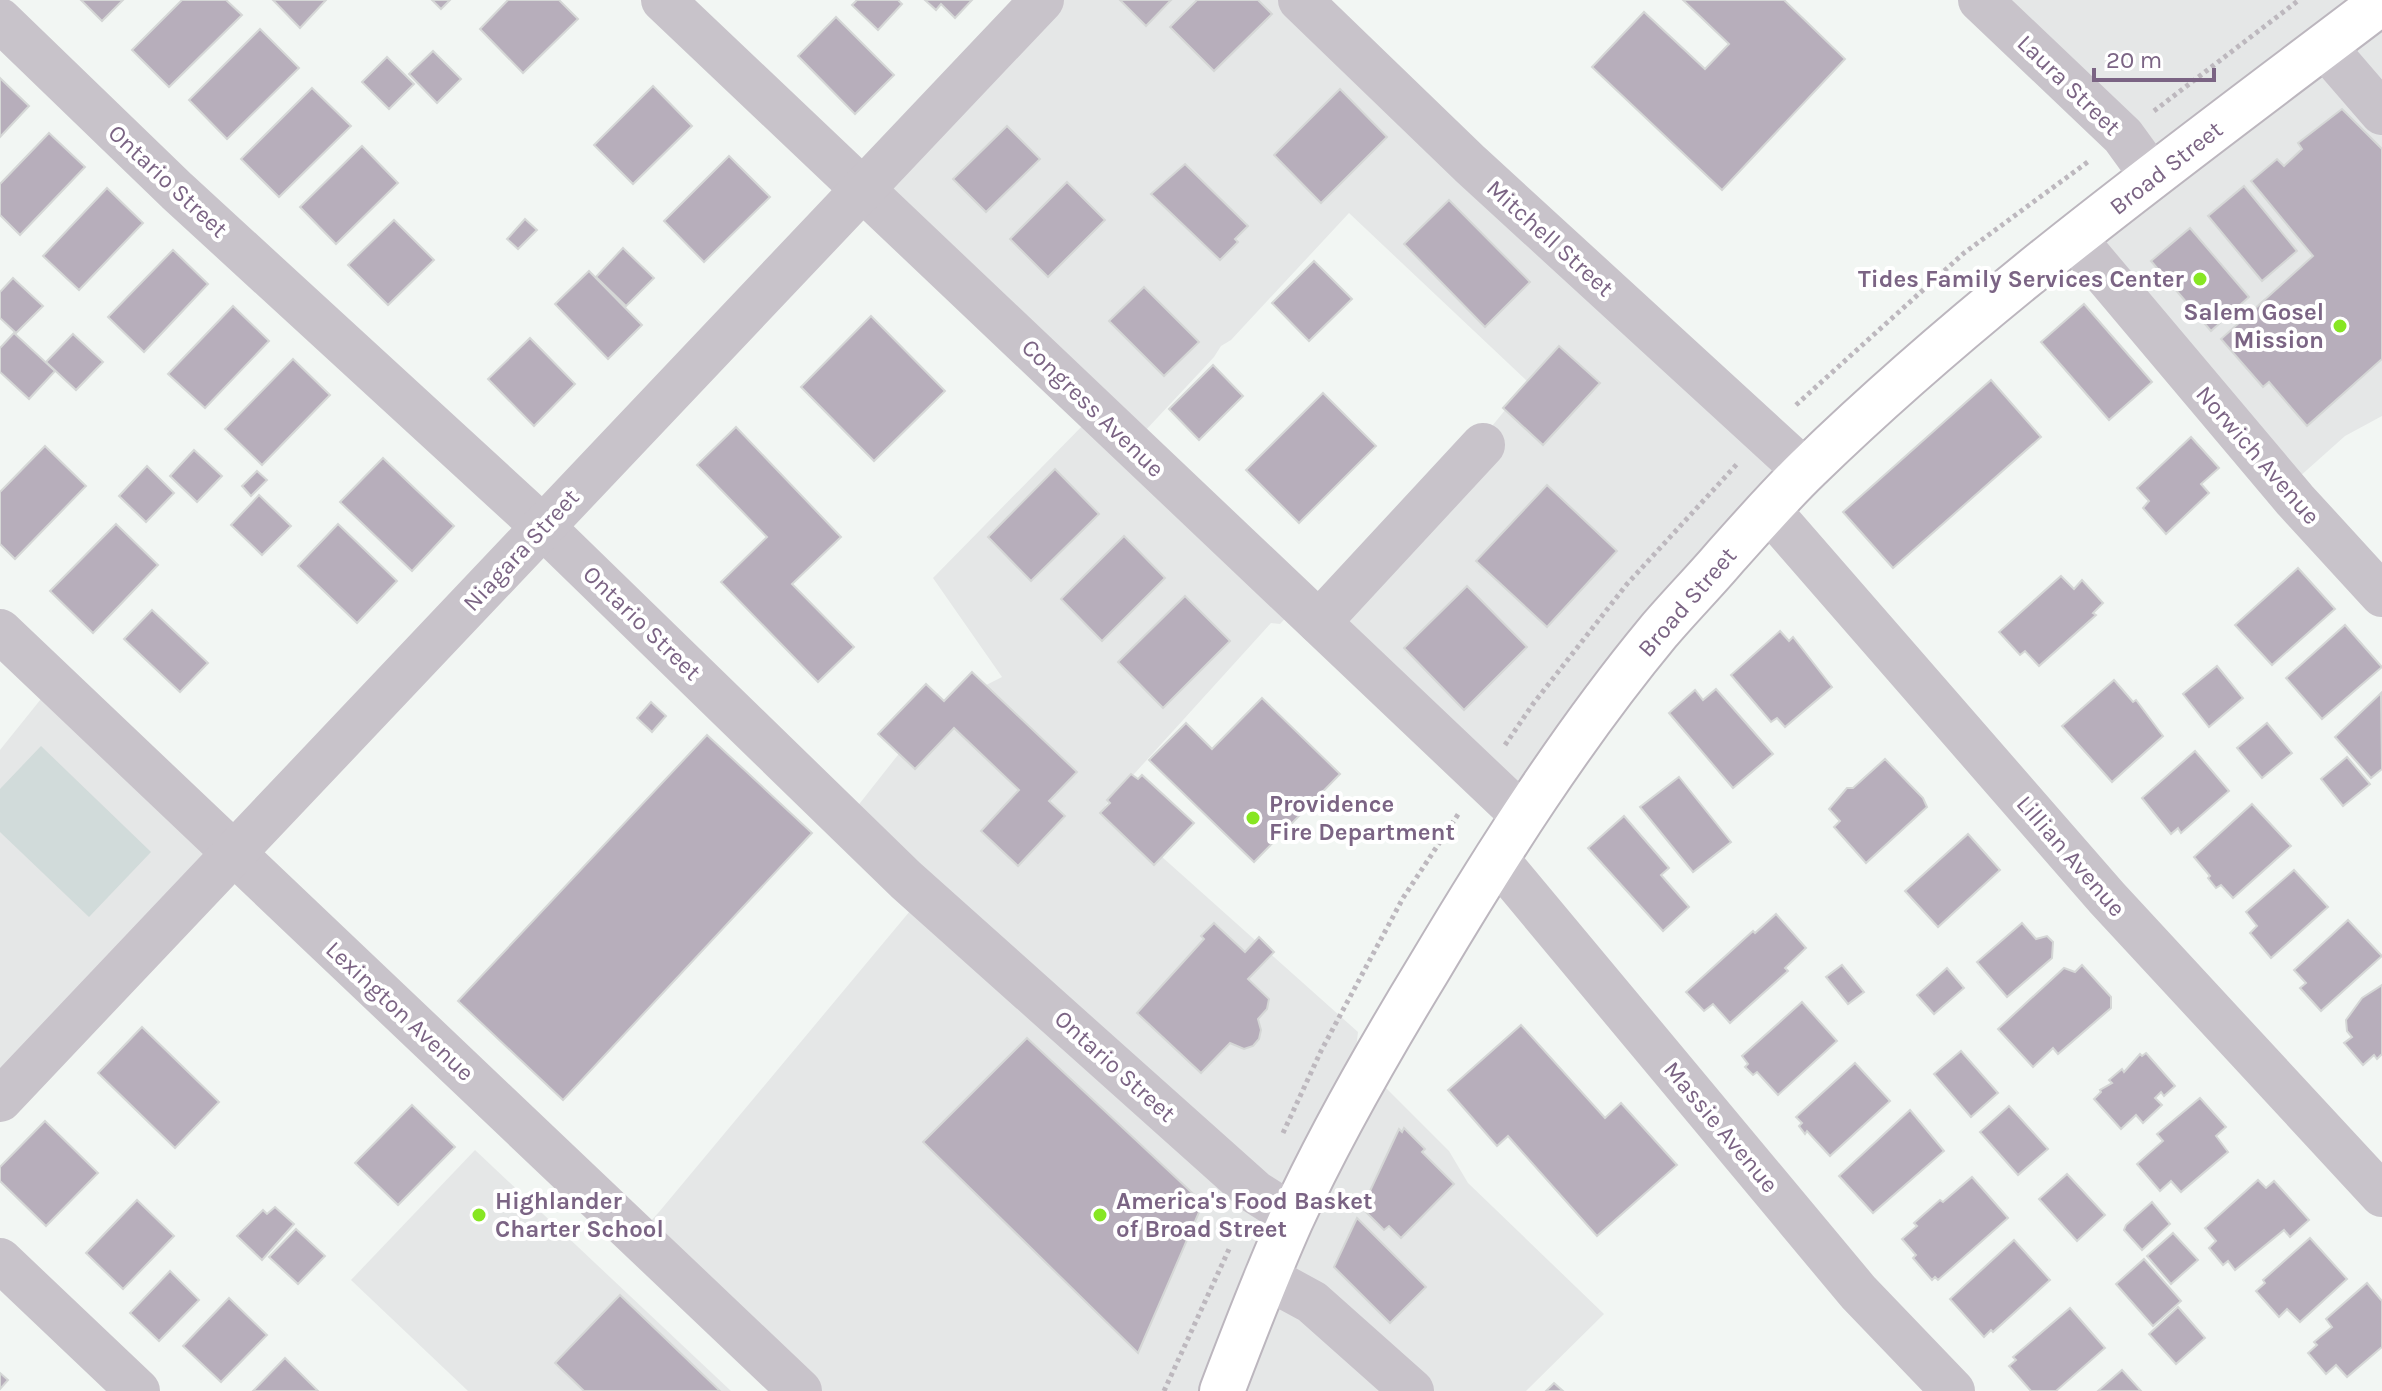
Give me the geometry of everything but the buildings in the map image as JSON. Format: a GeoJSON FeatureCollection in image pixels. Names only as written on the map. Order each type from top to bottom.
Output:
{"type":"FeatureCollection","features":[{"type":"Feature","properties":{"kind":"main road","name":"Broad Street"},"geometry":{"type":"LineString","coordinates":[[1222,1391],[1293,1216],[1329,1141],[1387,1037],[1523,816],[1657,634],[1805,471],[1952,336],[2152,176],[2382,2]]}},
{"type":"Feature","properties":{"kind":"street","name":"Congress Avenue"},"geometry":{"type":"LineString","coordinates":[[663,0],[1523,816]]}},
{"type":"Feature","properties":{"kind":"street","name":"Niagara Street"},"geometry":{"type":"LineString","coordinates":[[0,1100],[1042,0]]}},
{"type":"Feature","properties":{"kind":"street","name":"Mitchell Street"},"geometry":{"type":"LineString","coordinates":[[1300,0],[1470,164],[1805,471]]}},
{"type":"Feature","properties":{"kind":"street","name":"Laura Street"},"geometry":{"type":"LineString","coordinates":[[1980,0],[2123,136],[2152,176]]}},
{"type":"Feature","properties":{"kind":"street","name":"Ontario Street"},"geometry":{"type":"LineString","coordinates":[[0,20],[177,191],[543,527],[906,880],[1255,1192],[1293,1216]]}},
{"type":"Feature","properties":{"kind":"street"},"geometry":{"type":"LineString","coordinates":[[2324,46],[2382,113]]}},
{"type":"Feature","properties":{"kind":"street","name":"Norwich Avenue"},"geometry":{"type":"LineString","coordinates":[[2075,239],[2295,500],[2382,595]]}},
{"type":"Feature","properties":{"kind":"street"},"geometry":{"type":"LineString","coordinates":[[1319,622],[1483,445]]}},
{"type":"Feature","properties":{"kind":"street","name":"Lillian Avenue"},"geometry":{"type":"LineString","coordinates":[[1768,509],[2107,898],[2382,1195]]}},
{"type":"Feature","properties":{"kind":"street","name":"Lexington Avenue"},"geometry":{"type":"LineString","coordinates":[[0,631],[800,1391]]}},
{"type":"Feature","properties":{"kind":"street","name":"Massie Avenue"},"geometry":{"type":"LineString","coordinates":[[1496,858],[1858,1292],[1953,1391]]}},
{"type":"Feature","properties":{"kind":"street"},"geometry":{"type":"LineString","coordinates":[[0,1260],[138,1391]]}},
{"type":"Feature","properties":{"kind":"street"},"geometry":{"type":"LineString","coordinates":[[1266,1277],[1312,1302],[1412,1391]]}},
{"type":"Feature","properties":{"kind":"shaded area"},"geometry":{"type":"Polygon","coordinates":[[[1042,0],[1304,0],[1795,459],[1508,799],[1331,623],[1528,382],[1349,213],[1231,340],[1221,346],[1130,447],[1294,609],[1280,624],[1271,623],[1105,806],[1358,1032],[1355,1057],[1449,1151],[1468,1183],[1604,1314],[1526,1391],[776,1391],[630,1244],[920,899],[849,817],[931,713],[1002,677],[933,578],[1088,420],[860,199],[1042,0]]]}},
{"type":"Feature","properties":{"kind":"shaded area"},"geometry":{"type":"Polygon","coordinates":[[[1962,0],[2382,0],[2382,416],[2345,436],[2289,486],[2059,238],[2122,179],[2125,165],[1962,0]]]}},
{"type":"Feature","properties":{"kind":"shaded area"},"geometry":{"type":"Polygon","coordinates":[[[45,694],[231,858],[0,1099],[0,750],[45,694]]]}},
{"type":"Feature","properties":{"kind":"shaded area"},"geometry":{"type":"Polygon","coordinates":[[[41,746],[151,852],[89,917],[0,832],[0,789],[41,746]]]}},
{"type":"Feature","properties":{"kind":"shaded area","name":"Highlander Charter School"},"geometry":{"type":"Polygon","coordinates":[[[475,1150],[731,1391],[468,1391],[351,1280],[475,1150]]]}},
{"type":"Feature","properties":{"kind":"place","name":"Tides Family Services Center"},"geometry":{"type":"Point","coordinates":[2200,279]}},
{"type":"Feature","properties":{"kind":"place","name":"Salem Gosel Mission"},"geometry":{"type":"Point","coordinates":[2340,326]}},
{"type":"Feature","properties":{"kind":"place","name":"Providence Fire Department"},"geometry":{"type":"Point","coordinates":[1253,818]}},
{"type":"Feature","properties":{"kind":"place","name":"Highlander Charter School"},"geometry":{"type":"Point","coordinates":[479,1215]}},
{"type":"Feature","properties":{"kind":"place","name":"America's Food Basket of Broad Street"},"geometry":{"type":"Point","coordinates":[1100,1215]}}]}
